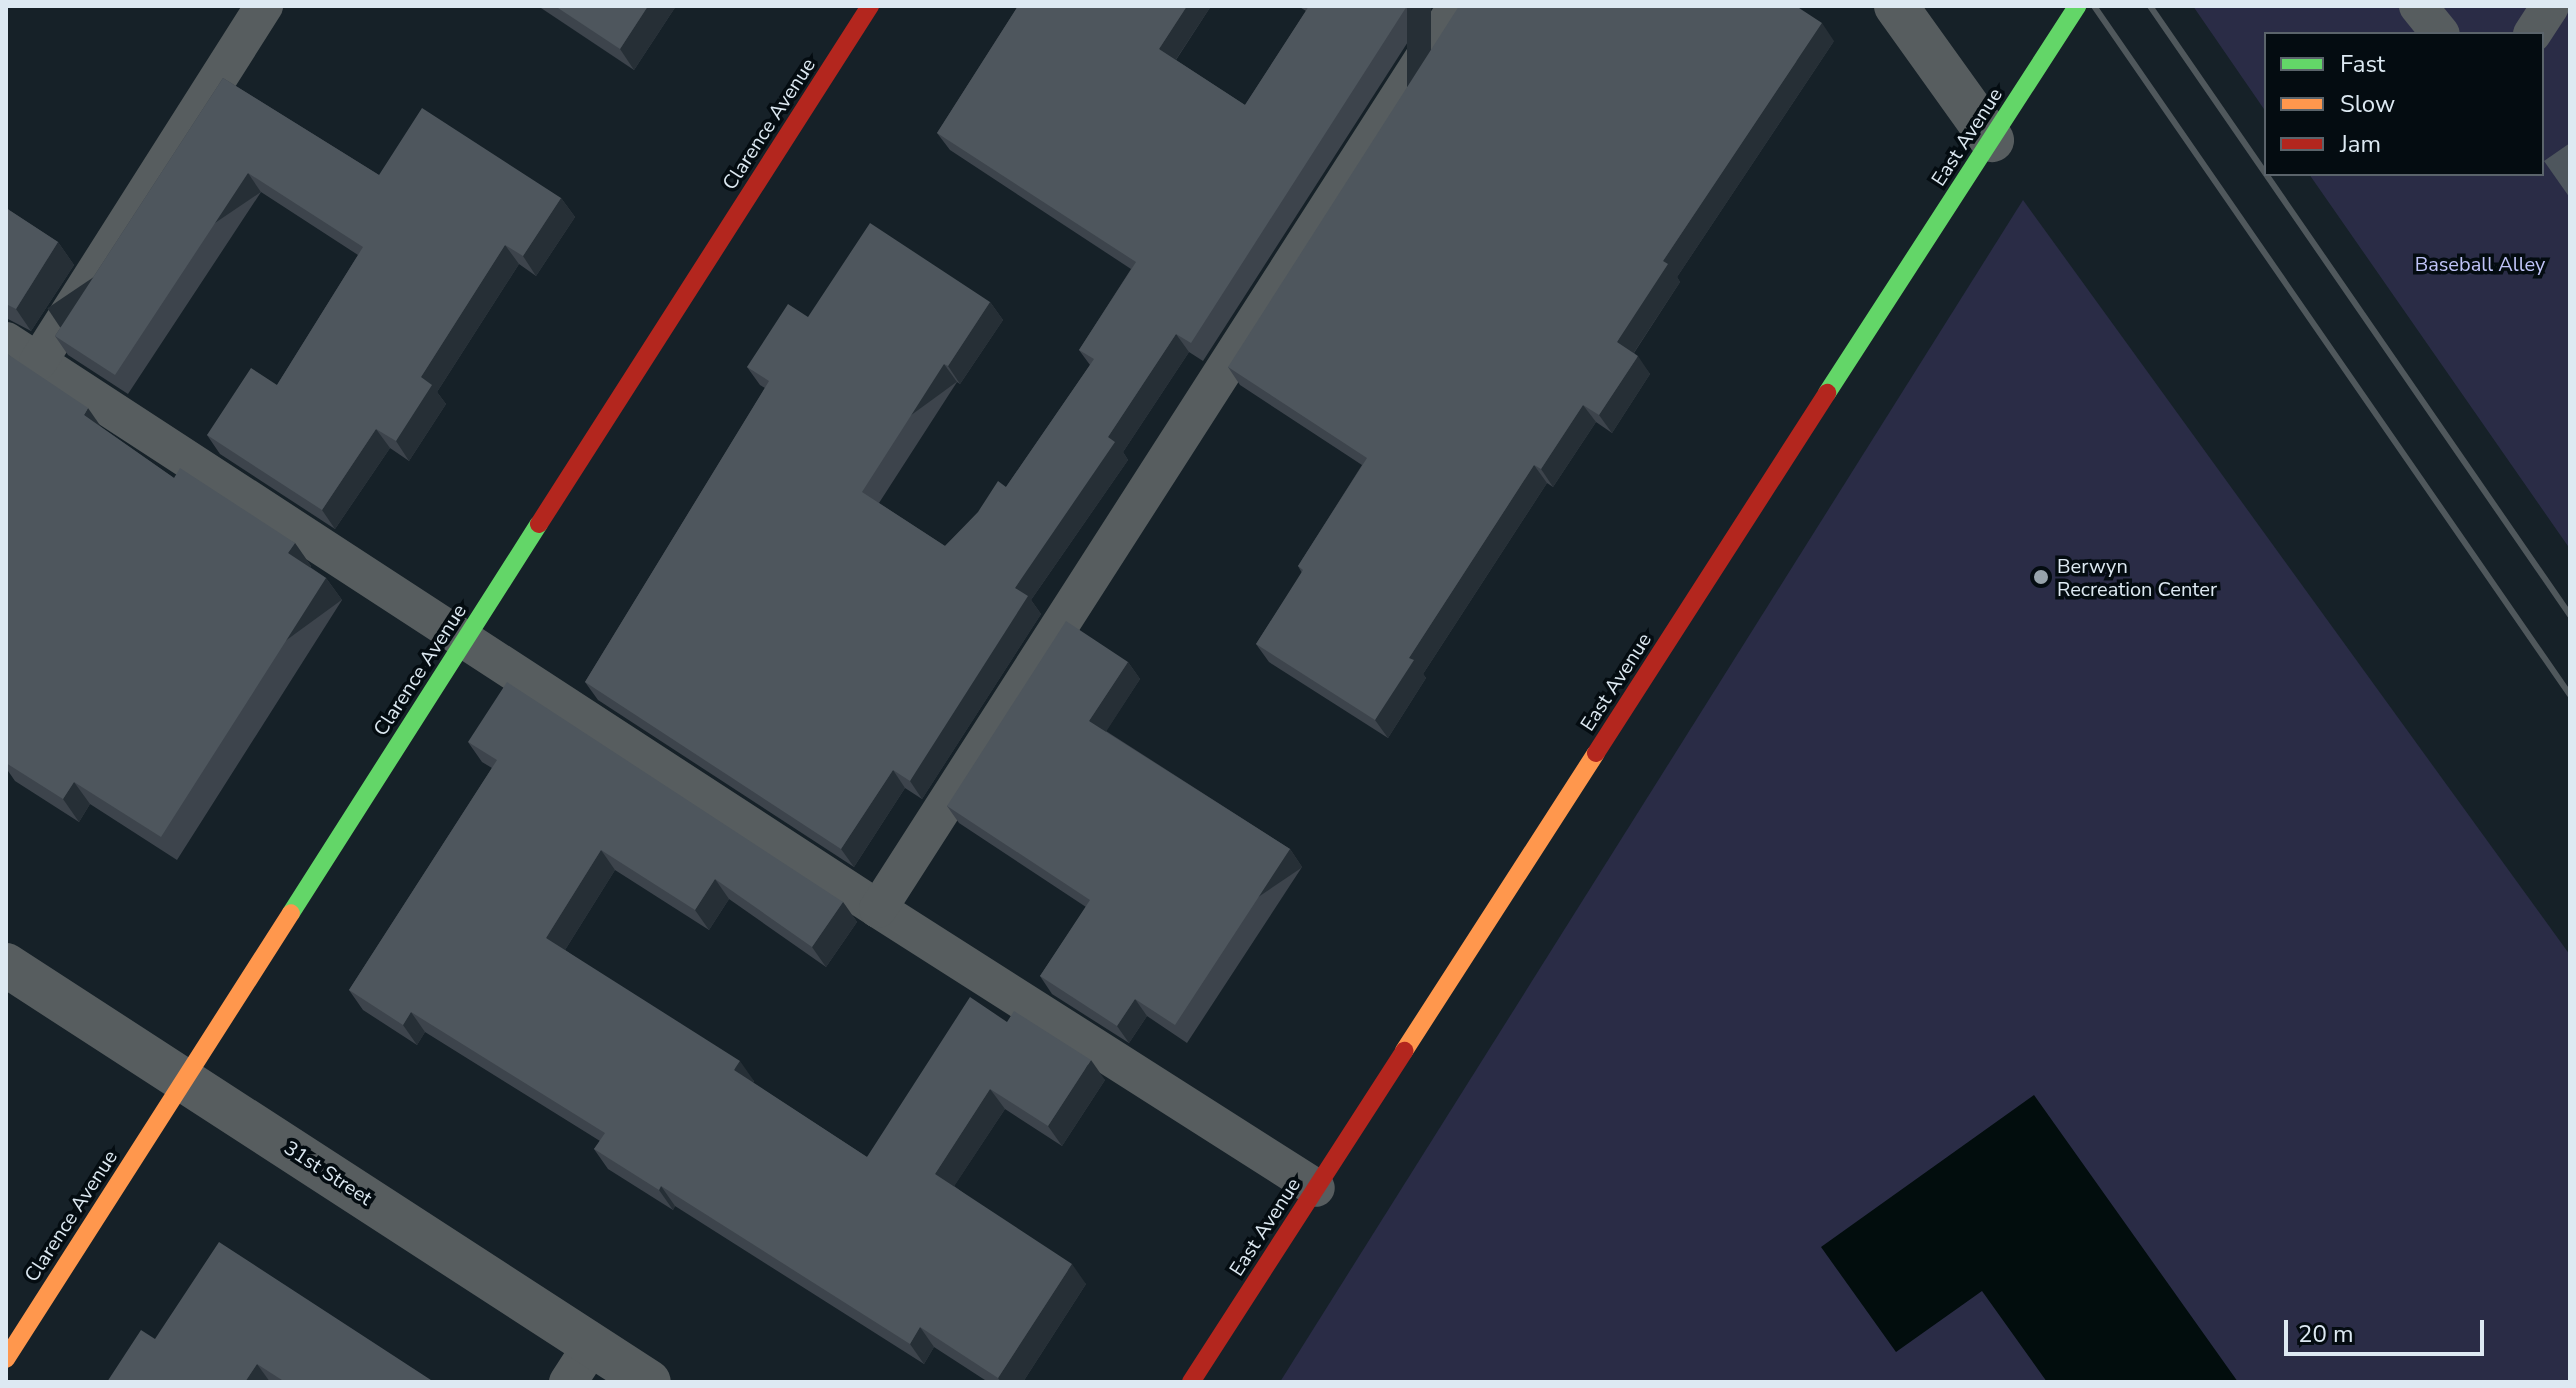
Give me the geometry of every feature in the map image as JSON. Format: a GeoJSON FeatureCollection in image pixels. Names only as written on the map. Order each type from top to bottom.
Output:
{"type":"FeatureCollection","features":[{"type":"Feature","properties":{"kind":"street","name":"Clarence Avenue"},"geometry":{"type":"LineString","coordinates":[[6,1359],[870,6]]}},
{"type":"Feature","properties":{"kind":"street"},"geometry":{"type":"LineString","coordinates":[[1896,6],[1992,140]]}},
{"type":"Feature","properties":{"kind":"street","name":"East Avenue"},"geometry":{"type":"LineString","coordinates":[[1191,1382],[2077,6]]}},
{"type":"Feature","properties":{"kind":"street","name":"31st Street"},"geometry":{"type":"LineString","coordinates":[[6,965],[649,1382]]}},
{"type":"Feature","properties":{"kind":"lane"},"geometry":{"type":"LineString","coordinates":[[38,362],[264,6]]}},
{"type":"Feature","properties":{"kind":"lane"},"geometry":{"type":"LineString","coordinates":[[878,909],[1457,6]]}},
{"type":"Feature","properties":{"kind":"lane"},"geometry":{"type":"LineString","coordinates":[[2418,6],[2439,32]]}},
{"type":"Feature","properties":{"kind":"lane"},"geometry":{"type":"LineString","coordinates":[[2533,32],[2550,6]]}},
{"type":"Feature","properties":{"kind":"lane"},"geometry":{"type":"LineString","coordinates":[[6,341],[878,909],[1316,1188]]}},
{"type":"Feature","properties":{"kind":"lane"},"geometry":{"type":"LineString","coordinates":[[568,1382],[592,1345]]}},
{"type":"Feature","properties":{"kind":"green space","name":"Baseball Alley"},"geometry":{"type":"Polygon","coordinates":[[[2193,6],[2570,6],[2570,549],[2310,176],[2544,176],[2544,32],[2264,32],[2264,109],[2193,6]]]}},
{"type":"Feature","properties":{"kind":"green space","name":"Berwyn Recreation Center"},"geometry":{"type":"Polygon","coordinates":[[[2023,200],[2570,955],[2570,1382],[1280,1382],[2023,200]]]}},
{"type":"Feature","properties":{"kind":"shaded area"},"geometry":{"type":"Polygon","coordinates":[[[2034,1095],[2238,1382],[2047,1382],[1982,1291],[1896,1352],[1821,1247],[2034,1095]]]}},
{"type":"Feature","properties":{"kind":"building"},"geometry":{"type":"Polygon","coordinates":[[[555,6],[648,6],[620,49],[555,6]]]}},
{"type":"Feature","properties":{"kind":"building"},"geometry":{"type":"Polygon","coordinates":[[[1018,6],[1187,6],[1159,49],[1245,105],[1309,6],[1407,6],[1191,343],[1176,334],[1108,437],[1115,442],[1015,588],[1028,596],[910,781],[893,770],[841,849],[585,682],[769,381],[747,367],[788,304],[808,317],[870,223],[990,302],[948,366],[944,364],[862,492],[945,546],[978,512],[998,481],[1006,487],[1094,359],[1079,350],[1136,262],[937,133],[1018,6]]]}},
{"type":"Feature","properties":{"kind":"building"},"geometry":{"type":"Polygon","coordinates":[[[1459,6],[1796,6],[1822,23],[1663,261],[1668,264],[1617,342],[1638,356],[1599,415],[1583,405],[1541,469],[1534,465],[1409,658],[1414,660],[1375,720],[1256,644],[1303,570],[1298,566],[1367,458],[1228,367],[1459,6]]]}},
{"type":"Feature","properties":{"kind":"building"},"geometry":{"type":"Polygon","coordinates":[[[223,78],[379,175],[422,108],[561,198],[523,256],[505,245],[421,377],[432,385],[396,441],[376,429],[322,510],[207,435],[251,368],[277,385],[363,247],[248,173],[115,375],[55,336],[223,78]]]}},
{"type":"Feature","properties":{"kind":"building"},"geometry":{"type":"Polygon","coordinates":[[[2570,143],[2570,198],[2544,161],[2570,143]]]}},
{"type":"Feature","properties":{"kind":"building"},"geometry":{"type":"Polygon","coordinates":[[[6,208],[58,242],[16,309],[6,304],[6,208]]]}},
{"type":"Feature","properties":{"kind":"building"},"geometry":{"type":"Polygon","coordinates":[[[6,353],[88,408],[84,415],[174,478],[180,468],[295,543],[288,553],[326,578],[161,837],[74,782],[63,799],[6,763],[6,353]]]}},
{"type":"Feature","properties":{"kind":"building"},"geometry":{"type":"Polygon","coordinates":[[[1066,621],[1128,662],[1089,721],[1290,849],[1175,1025],[1135,999],[1117,1026],[1040,976],[1090,900],[947,806],[1066,621]]]}},
{"type":"Feature","properties":{"kind":"building"},"geometry":{"type":"Polygon","coordinates":[[[507,682],[843,902],[812,947],[715,879],[695,910],[601,850],[546,938],[740,1061],[734,1070],[867,1157],[970,997],[1007,1022],[1014,1011],[1091,1060],[1048,1126],[990,1089],[935,1174],[1072,1264],[998,1378],[920,1327],[910,1344],[661,1186],[659,1190],[594,1149],[605,1133],[411,1012],[403,1025],[349,990],[497,760],[468,742],[507,682]]]}},
{"type":"Feature","properties":{"kind":"building"},"geometry":{"type":"Polygon","coordinates":[[[219,1242],[434,1382],[285,1382],[257,1364],[245,1382],[107,1382],[141,1330],[155,1339],[219,1242]]]}},
{"type":"Feature","properties":{"kind":"railway"},"geometry":{"type":"LineString","coordinates":[[2094,6],[2570,695]]}},
{"type":"Feature","properties":{"kind":"railway"},"geometry":{"type":"LineString","coordinates":[[2150,6],[2264,171]]}},
{"type":"Feature","properties":{"kind":"railway"},"geometry":{"type":"LineString","coordinates":[[2267,176],[2570,615]]}},
{"type":"Feature","properties":{"kind":"traffic: fast"},"geometry":{"type":"LineString","coordinates":[[1827,393],[2077,6]]}},
{"type":"Feature","properties":{"kind":"traffic: fast"},"geometry":{"type":"LineString","coordinates":[[291,913],[539,524]]}},
{"type":"Feature","properties":{"kind":"traffic: slow"},"geometry":{"type":"LineString","coordinates":[[1404,1051],[1596,753]]}},
{"type":"Feature","properties":{"kind":"traffic: slow"},"geometry":{"type":"LineString","coordinates":[[6,1359],[291,913]]}},
{"type":"Feature","properties":{"kind":"traffic: jam"},"geometry":{"type":"LineString","coordinates":[[539,524],[870,6]]}},
{"type":"Feature","properties":{"kind":"traffic: jam"},"geometry":{"type":"LineString","coordinates":[[1596,753],[1827,393]]}},
{"type":"Feature","properties":{"kind":"traffic: jam"},"geometry":{"type":"LineString","coordinates":[[1191,1382],[1404,1051]]}},
{"type":"Feature","properties":{"kind":"place","name":"Berwyn Recreation Center"},"geometry":{"type":"Point","coordinates":[2041,577]}}]}
